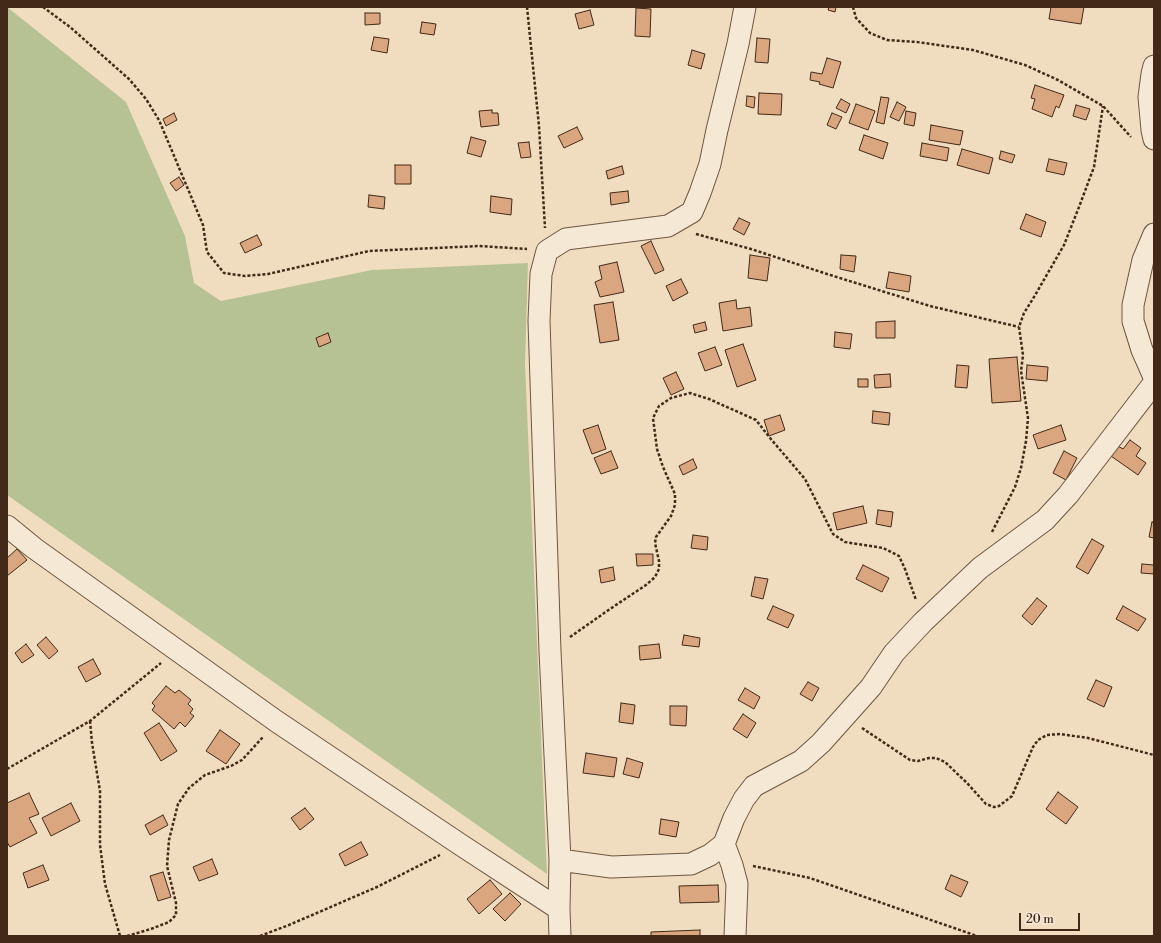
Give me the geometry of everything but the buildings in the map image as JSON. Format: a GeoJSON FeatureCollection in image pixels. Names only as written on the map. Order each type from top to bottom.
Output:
{"type":"FeatureCollection","features":[{"type":"Feature","properties":{"kind":"street"},"geometry":{"type":"LineString","coordinates":[[560,936],[560,860],[550,651],[539,321],[541,274],[547,251],[566,239],[668,226],[692,212],[710,164],[716,130],[728,88],[745,7]]}},
{"type":"Feature","properties":{"kind":"street"},"geometry":{"type":"LineString","coordinates":[[1154,66],[1149,97],[1154,139]]}},
{"type":"Feature","properties":{"kind":"street"},"geometry":{"type":"LineString","coordinates":[[1154,234],[1143,260],[1133,305],[1133,321],[1142,350],[1154,377]]}},
{"type":"Feature","properties":{"kind":"street"},"geometry":{"type":"LineString","coordinates":[[560,860],[611,867],[691,864],[710,855],[724,844],[744,798],[754,786],[800,761],[821,743],[871,687],[894,653],[923,622],[980,568],[1045,520],[1068,495],[1154,383]]}},
{"type":"Feature","properties":{"kind":"street"},"geometry":{"type":"LineString","coordinates":[[7,526],[34,548],[276,721],[559,909]]}},
{"type":"Feature","properties":{"kind":"street"},"geometry":{"type":"LineString","coordinates":[[724,844],[737,884],[735,936]]}},
{"type":"Feature","properties":{"kind":"path"},"geometry":{"type":"LineString","coordinates":[[42,7],[70,27],[130,79],[146,99],[159,120],[203,225],[207,252],[224,273],[245,276],[268,274],[369,250],[479,246],[547,251],[539,126],[527,7]]}},
{"type":"Feature","properties":{"kind":"path"},"geometry":{"type":"LineString","coordinates":[[853,7],[856,18],[870,33],[887,40],[916,42],[973,50],[1025,65],[1058,80],[1103,106],[1134,140]]}},
{"type":"Feature","properties":{"kind":"path"},"geometry":{"type":"LineString","coordinates":[[990,537],[1015,487],[1021,468],[1026,441],[1028,418],[1021,371],[1024,355],[1019,327],[1024,313],[1064,245],[1079,207],[1094,167],[1103,106]]}},
{"type":"Feature","properties":{"kind":"path"},"geometry":{"type":"LineString","coordinates":[[668,226],[750,248],[930,306],[1019,327]]}},
{"type":"Feature","properties":{"kind":"path"},"geometry":{"type":"LineString","coordinates":[[550,651],[646,585],[655,577],[659,569],[659,561],[655,543],[656,537],[671,516],[675,505],[675,494],[663,467],[657,448],[653,418],[658,406],[671,398],[690,393],[709,399],[756,420],[804,479],[832,534],[845,542],[882,548],[899,556],[923,622]]}},
{"type":"Feature","properties":{"kind":"path"},"geometry":{"type":"LineString","coordinates":[[7,768],[90,721],[177,650]]}},
{"type":"Feature","properties":{"kind":"path"},"geometry":{"type":"LineString","coordinates":[[845,716],[910,760],[918,761],[936,758],[945,762],[986,804],[994,807],[999,806],[1012,796],[1033,747],[1038,740],[1048,735],[1060,734],[1088,738],[1154,755]]}},
{"type":"Feature","properties":{"kind":"path"},"geometry":{"type":"LineString","coordinates":[[90,721],[100,791],[100,845],[105,884],[120,936]]}},
{"type":"Feature","properties":{"kind":"path"},"geometry":{"type":"LineString","coordinates":[[128,936],[169,922],[176,915],[176,903],[167,866],[169,840],[178,804],[189,788],[205,775],[231,766],[242,760],[276,721]]}},
{"type":"Feature","properties":{"kind":"path"},"geometry":{"type":"LineString","coordinates":[[260,936],[377,887],[461,845]]}},
{"type":"Feature","properties":{"kind":"path"},"geometry":{"type":"LineString","coordinates":[[732,865],[758,867],[810,878],[977,936]]}},
{"type":"Feature","properties":{"kind":"green space"},"geometry":{"type":"Polygon","coordinates":[[[7,7],[126,102],[185,236],[194,283],[221,301],[372,270],[528,263],[525,364],[547,874],[7,495],[7,7]]]}}]}
